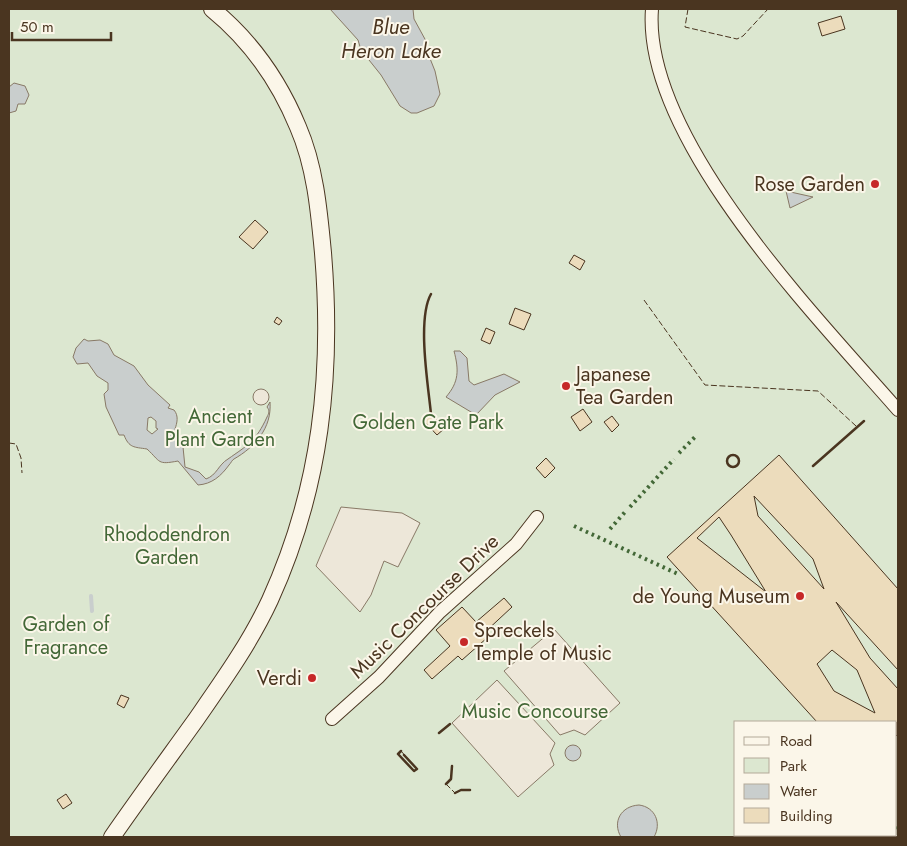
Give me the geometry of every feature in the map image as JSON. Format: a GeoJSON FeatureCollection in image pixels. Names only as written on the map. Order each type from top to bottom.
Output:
{"type":"FeatureCollection","features":[{"type":"Feature","properties":{"kind":"street"},"geometry":{"type":"LineString","coordinates":[[112,837],[224,679],[260,620],[280,576],[296,531],[314,464],[322,420],[326,356],[325,286],[318,210],[310,163],[299,128],[274,80],[253,49],[212,9]]}},
{"type":"Feature","properties":{"kind":"street"},"geometry":{"type":"LineString","coordinates":[[652,9],[652,38],[659,72],[680,124],[712,180],[768,258],[898,410]]}},
{"type":"Feature","properties":{"kind":"street","name":"Music Concourse Drive"},"geometry":{"type":"LineString","coordinates":[[332,719],[379,677],[440,612],[516,544],[537,517]]}},
{"type":"Feature","properties":{"kind":"green space","name":"Golden Gate Park"},"geometry":{"type":"Polygon","coordinates":[[[9,9],[898,9],[898,837],[9,837],[9,9]]]}},
{"type":"Feature","properties":{"kind":"shaded area"},"geometry":{"type":"Polygon","coordinates":[[[261,389],[267,391],[269,397],[267,403],[261,405],[255,403],[253,397],[255,391],[261,389]]]}},
{"type":"Feature","properties":{"kind":"shaded area"},"geometry":{"type":"Polygon","coordinates":[[[341,507],[402,513],[420,523],[398,567],[384,561],[371,595],[360,612],[316,566],[341,507]]]}},
{"type":"Feature","properties":{"kind":"shaded area"},"geometry":{"type":"Polygon","coordinates":[[[554,629],[620,703],[585,735],[574,730],[560,735],[504,671],[554,629]]]}},
{"type":"Feature","properties":{"kind":"shaded area"},"geometry":{"type":"Polygon","coordinates":[[[497,680],[555,743],[550,754],[554,765],[518,797],[452,723],[497,680]]]}},
{"type":"Feature","properties":{"kind":"water","name":"Blue Heron Lake"},"geometry":{"type":"Polygon","coordinates":[[[330,9],[413,9],[414,19],[426,41],[427,51],[435,71],[440,94],[434,106],[417,113],[411,113],[400,106],[381,75],[361,50],[358,40],[330,9]]]}},
{"type":"Feature","properties":{"kind":"water"},"geometry":{"type":"Polygon","coordinates":[[[14,83],[25,86],[29,95],[25,104],[18,104],[16,111],[9,113],[9,87],[14,83]]]}},
{"type":"Feature","properties":{"kind":"water"},"geometry":{"type":"Polygon","coordinates":[[[786,191],[813,197],[790,208],[786,191]]]}},
{"type":"Feature","properties":{"kind":"water"},"geometry":{"type":"Polygon","coordinates":[[[84,339],[88,341],[100,340],[108,344],[114,355],[134,366],[148,385],[170,405],[168,408],[176,412],[175,429],[183,447],[185,467],[199,472],[206,479],[213,475],[225,461],[255,437],[268,414],[267,407],[270,402],[270,411],[265,428],[255,443],[233,459],[219,476],[208,483],[198,485],[178,461],[166,463],[157,460],[147,449],[133,446],[124,435],[119,435],[106,407],[104,394],[108,390],[108,383],[97,376],[88,363],[77,364],[73,357],[76,348],[84,339]],[[151,417],[148,418],[147,430],[152,434],[158,429],[156,428],[156,421],[151,417]]]}},
{"type":"Feature","properties":{"kind":"water"},"geometry":{"type":"Polygon","coordinates":[[[454,351],[460,351],[467,358],[469,381],[474,385],[504,374],[520,382],[495,395],[476,415],[446,397],[457,376],[454,351]]]}},
{"type":"Feature","properties":{"kind":"water"},"geometry":{"type":"Polygon","coordinates":[[[570,745],[576,745],[581,750],[579,759],[570,761],[565,756],[565,750],[570,745]]]}},
{"type":"Feature","properties":{"kind":"water"},"geometry":{"type":"Polygon","coordinates":[[[639,805],[645,806],[656,816],[657,826],[654,837],[621,837],[617,826],[620,816],[627,808],[639,805]]]}},
{"type":"Feature","properties":{"kind":"building"},"geometry":{"type":"Polygon","coordinates":[[[841,16],[845,29],[822,36],[818,23],[841,16]]]}},
{"type":"Feature","properties":{"kind":"building"},"geometry":{"type":"Polygon","coordinates":[[[255,220],[268,232],[253,249],[239,237],[255,220]]]}},
{"type":"Feature","properties":{"kind":"building"},"geometry":{"type":"Polygon","coordinates":[[[574,255],[585,261],[580,270],[569,263],[574,255]]]}},
{"type":"Feature","properties":{"kind":"building"},"geometry":{"type":"Polygon","coordinates":[[[515,308],[531,314],[524,330],[509,324],[515,308]]]}},
{"type":"Feature","properties":{"kind":"building"},"geometry":{"type":"Polygon","coordinates":[[[277,317],[282,321],[279,325],[274,322],[277,317]]]}},
{"type":"Feature","properties":{"kind":"building"},"geometry":{"type":"Polygon","coordinates":[[[486,328],[495,332],[490,344],[481,340],[486,328]]]}},
{"type":"Feature","properties":{"kind":"building"},"geometry":{"type":"Polygon","coordinates":[[[583,409],[592,422],[580,431],[571,417],[583,409]]]}},
{"type":"Feature","properties":{"kind":"building"},"geometry":{"type":"Polygon","coordinates":[[[431,414],[445,428],[437,435],[424,421],[431,414]]]}},
{"type":"Feature","properties":{"kind":"building"},"geometry":{"type":"Polygon","coordinates":[[[612,416],[619,425],[612,432],[604,422],[612,416]]]}},
{"type":"Feature","properties":{"kind":"building","name":"de Young Museum"},"geometry":{"type":"Polygon","coordinates":[[[779,455],[898,589],[898,670],[836,602],[870,658],[898,689],[898,734],[897,721],[816,721],[667,557],[779,455]],[[754,496],[758,516],[824,589],[813,559],[754,496]],[[719,517],[697,538],[766,592],[731,535],[719,517]],[[832,650],[817,664],[834,691],[875,713],[857,670],[832,650]]]}},
{"type":"Feature","properties":{"kind":"building"},"geometry":{"type":"Polygon","coordinates":[[[546,458],[555,468],[545,478],[536,468],[546,458]]]}},
{"type":"Feature","properties":{"kind":"building","name":"Spreckels Temple of Music"},"geometry":{"type":"Polygon","coordinates":[[[504,598],[512,607],[484,633],[488,637],[462,660],[458,656],[432,679],[424,670],[450,646],[436,630],[462,607],[476,622],[504,598]]]}},
{"type":"Feature","properties":{"kind":"building"},"geometry":{"type":"Polygon","coordinates":[[[121,695],[129,698],[124,708],[117,704],[121,695]]]}},
{"type":"Feature","properties":{"kind":"building"},"geometry":{"type":"Polygon","coordinates":[[[66,794],[72,803],[63,809],[57,800],[66,794]]]}},
{"type":"Feature","properties":{"kind":"waterway"},"geometry":{"type":"LineString","coordinates":[[91,596],[92,611]]}},
{"type":"Feature","properties":{"kind":"hedge"},"geometry":{"type":"LineString","coordinates":[[679,453],[697,435]]}},
{"type":"Feature","properties":{"kind":"hedge"},"geometry":{"type":"LineString","coordinates":[[630,507],[674,459]]}},
{"type":"Feature","properties":{"kind":"hedge"},"geometry":{"type":"LineString","coordinates":[[610,529],[625,512]]}},
{"type":"Feature","properties":{"kind":"hedge"},"geometry":{"type":"LineString","coordinates":[[574,526],[678,574]]}},
{"type":"Feature","properties":{"kind":"fence"},"geometry":{"type":"LineString","coordinates":[[688,9],[685,27],[737,39],[743,36],[768,9]]}},
{"type":"Feature","properties":{"kind":"fence"},"geometry":{"type":"LineString","coordinates":[[644,300],[705,385],[818,391],[856,426]]}},
{"type":"Feature","properties":{"kind":"fence"},"geometry":{"type":"LineString","coordinates":[[9,443],[16,444],[21,458],[22,473]]}},
{"type":"Feature","properties":{"kind":"fence"},"geometry":{"type":"LineString","coordinates":[[401,751],[417,769],[414,771],[398,754],[401,751]]}},
{"type":"Feature","properties":{"kind":"fence"},"geometry":{"type":"LineString","coordinates":[[446,784],[455,793]]}},
{"type":"Feature","properties":{"kind":"wall"},"geometry":{"type":"LineString","coordinates":[[431,294],[427,305],[424,335],[431,414]]}},
{"type":"Feature","properties":{"kind":"wall"},"geometry":{"type":"LineString","coordinates":[[813,466],[864,421]]}},
{"type":"Feature","properties":{"kind":"wall"},"geometry":{"type":"LineString","coordinates":[[733,455],[739,461],[733,467],[727,461],[733,455]]}},
{"type":"Feature","properties":{"kind":"wall"},"geometry":{"type":"LineString","coordinates":[[439,733],[450,724]]}},
{"type":"Feature","properties":{"kind":"wall"},"geometry":{"type":"LineString","coordinates":[[401,751],[398,754],[414,771],[417,769],[404,755]]}},
{"type":"Feature","properties":{"kind":"wall"},"geometry":{"type":"LineString","coordinates":[[446,784],[451,779],[452,766]]}},
{"type":"Feature","properties":{"kind":"wall"},"geometry":{"type":"LineString","coordinates":[[455,793],[461,790],[470,790]]}},
{"type":"Feature","properties":{"kind":"place","name":"Rose Garden"},"geometry":{"type":"Point","coordinates":[875,184]}},
{"type":"Feature","properties":{"kind":"place","name":"Japanese Tea Garden"},"geometry":{"type":"Point","coordinates":[566,386]}},
{"type":"Feature","properties":{"kind":"place","name":"de Young Museum"},"geometry":{"type":"Point","coordinates":[800,596]}},
{"type":"Feature","properties":{"kind":"place","name":"Spreckels Temple of Music"},"geometry":{"type":"Point","coordinates":[464,642]}},
{"type":"Feature","properties":{"kind":"place","name":"Verdi"},"geometry":{"type":"Point","coordinates":[312,678]}},
{"type":"Feature","properties":{"kind":"park label","name":"Ancient Plant Garden"},"geometry":{"type":"Point","coordinates":[220,428]}},
{"type":"Feature","properties":{"kind":"park label","name":"Rhododendron Garden"},"geometry":{"type":"Point","coordinates":[167,546]}},
{"type":"Feature","properties":{"kind":"park label","name":"Garden of Fragrance"},"geometry":{"type":"Point","coordinates":[66,636]}},
{"type":"Feature","properties":{"kind":"park label","name":"Music Concourse"},"geometry":{"type":"Point","coordinates":[535,711]}}]}
